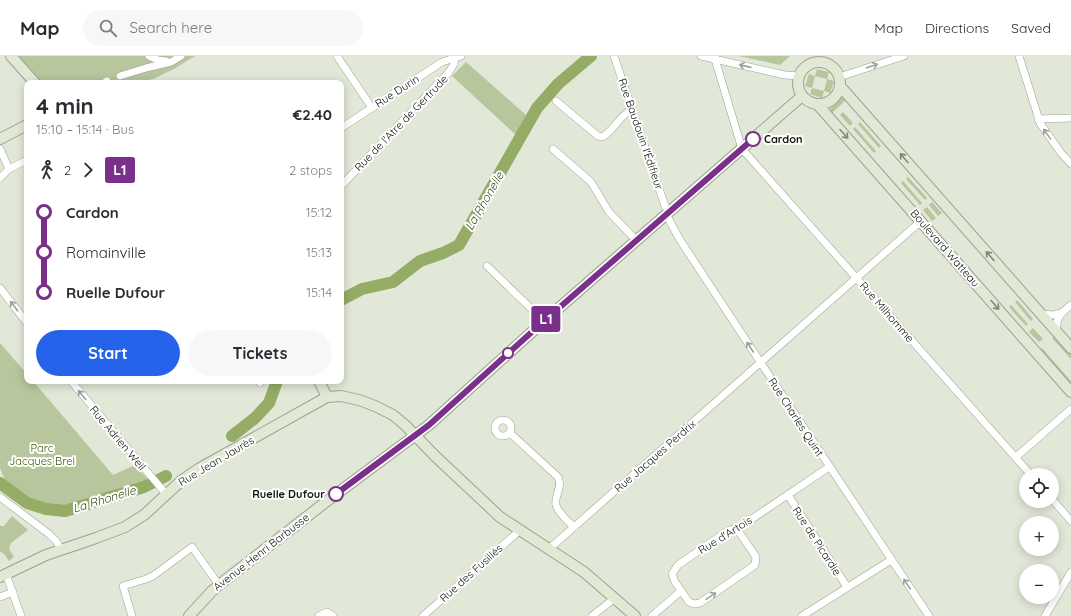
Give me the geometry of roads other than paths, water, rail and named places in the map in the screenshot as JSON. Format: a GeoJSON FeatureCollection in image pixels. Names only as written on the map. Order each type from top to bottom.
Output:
{"type":"FeatureCollection","features":[{"type":"Feature","properties":{"kind":"main road"},"geometry":{"type":"LineString","coordinates":[[11,56],[32,80]]}},
{"type":"Feature","properties":{"kind":"main road"},"geometry":{"type":"LineString","coordinates":[[840,82],[838,94],[833,100],[826,104],[818,105],[809,102],[802,96],[798,86],[799,76],[811,60],[820,62],[827,60],[835,69],[840,82],[1071,348]]}},
{"type":"Feature","properties":{"kind":"main road","name":"Avenue Henri Barbusse"},"geometry":{"type":"LineString","coordinates":[[189,616],[219,585],[327,501],[415,436],[636,240],[668,214],[802,96]]}},
{"type":"Feature","properties":{"kind":"main road","name":"Boulevard Watteau"},"geometry":{"type":"LineString","coordinates":[[818,105],[1071,392]]}},
{"type":"Feature","properties":{"kind":"main road"},"geometry":{"type":"LineString","coordinates":[[0,139],[24,127]]}},
{"type":"Feature","properties":{"kind":"main road"},"geometry":{"type":"LineString","coordinates":[[14,133],[24,132]]}},
{"type":"Feature","properties":{"kind":"main road"},"geometry":{"type":"LineString","coordinates":[[320,384],[327,397],[348,397],[375,406],[397,418],[491,509],[519,531],[584,572],[635,616]]}},
{"type":"Feature","properties":{"kind":"main road","name":"Rue Jean Jaurès"},"geometry":{"type":"LineString","coordinates":[[3,575],[61,549],[125,527],[144,515],[181,481],[200,468],[327,397]]}},
{"type":"Feature","properties":{"kind":"street"},"geometry":{"type":"LineString","coordinates":[[149,56],[158,60],[171,62]]}},
{"type":"Feature","properties":{"kind":"street"},"geometry":{"type":"LineString","coordinates":[[120,76],[171,62],[181,56]]}},
{"type":"Feature","properties":{"kind":"street"},"geometry":{"type":"LineString","coordinates":[[337,56],[372,108]]}},
{"type":"Feature","properties":{"kind":"street","name":"Rue Durin"},"geometry":{"type":"LineString","coordinates":[[344,126],[442,62],[457,56]]}},
{"type":"Feature","properties":{"kind":"street","name":"Rue de l'Atre de Gertrude"},"geometry":{"type":"LineString","coordinates":[[344,183],[449,72],[457,56]]}},
{"type":"Feature","properties":{"kind":"street","name":"Rue Baudouin l'Édifieur"},"geometry":{"type":"LineString","coordinates":[[614,56],[668,214]]}},
{"type":"Feature","properties":{"kind":"street"},"geometry":{"type":"LineString","coordinates":[[701,56],[785,75],[799,76]]}},
{"type":"Feature","properties":{"kind":"street"},"geometry":{"type":"LineString","coordinates":[[840,82],[904,56]]}},
{"type":"Feature","properties":{"kind":"street"},"geometry":{"type":"LineString","coordinates":[[1019,56],[1038,119],[1061,153],[1071,164]]}},
{"type":"Feature","properties":{"kind":"street"},"geometry":{"type":"LineString","coordinates":[[715,59],[742,149]]}},
{"type":"Feature","properties":{"kind":"street"},"geometry":{"type":"LineString","coordinates":[[556,101],[598,136],[602,137],[607,134],[623,114],[632,109]]}},
{"type":"Feature","properties":{"kind":"street"},"geometry":{"type":"LineString","coordinates":[[1038,119],[1071,118]]}},
{"type":"Feature","properties":{"kind":"street"},"geometry":{"type":"LineString","coordinates":[[0,149],[9,169]]}},
{"type":"Feature","properties":{"kind":"street"},"geometry":{"type":"LineString","coordinates":[[553,149],[591,182],[609,212],[636,240]]}},
{"type":"Feature","properties":{"kind":"street","name":"Rue Milhomme"},"geometry":{"type":"LineString","coordinates":[[742,149],[1025,468]]}},
{"type":"Feature","properties":{"kind":"street"},"geometry":{"type":"LineString","coordinates":[[0,178],[9,169],[24,162]]}},
{"type":"Feature","properties":{"kind":"street","name":"Rue Charles Quint"},"geometry":{"type":"LineString","coordinates":[[668,214],[680,240],[829,468],[929,616]]}},
{"type":"Feature","properties":{"kind":"street","name":"Rue Jacques Perdrix"},"geometry":{"type":"LineString","coordinates":[[549,550],[921,221]]}},
{"type":"Feature","properties":{"kind":"street"},"geometry":{"type":"LineString","coordinates":[[487,266],[544,321]]}},
{"type":"Feature","properties":{"kind":"street"},"geometry":{"type":"LineString","coordinates":[[0,288],[24,319]]}},
{"type":"Feature","properties":{"kind":"street"},"geometry":{"type":"LineString","coordinates":[[1041,314],[1053,315],[1061,313],[1071,305]]}},
{"type":"Feature","properties":{"kind":"street"},"geometry":{"type":"LineString","coordinates":[[1057,332],[1056,325],[1061,313]]}},
{"type":"Feature","properties":{"kind":"street","name":"Rue Adrien Weil"},"geometry":{"type":"LineString","coordinates":[[74,384],[166,494]]}},
{"type":"Feature","properties":{"kind":"street"},"geometry":{"type":"LineString","coordinates":[[1016,457],[1071,409]]}},
{"type":"Feature","properties":{"kind":"street"},"geometry":{"type":"LineString","coordinates":[[510,433],[558,477],[560,484],[556,501],[557,506],[574,527]]}},
{"type":"Feature","properties":{"kind":"street","name":"Rue d'Artois"},"geometry":{"type":"LineString","coordinates":[[680,591],[673,577],[673,572],[676,567],[729,530],[737,529],[829,468]]}},
{"type":"Feature","properties":{"kind":"street","name":"Rue de Picardie"},"geometry":{"type":"LineString","coordinates":[[788,495],[847,587]]}},
{"type":"Feature","properties":{"kind":"street"},"geometry":{"type":"LineString","coordinates":[[0,498],[49,534],[61,549]]}},
{"type":"Feature","properties":{"kind":"street"},"geometry":{"type":"LineString","coordinates":[[1059,507],[1071,521]]}},
{"type":"Feature","properties":{"kind":"street"},"geometry":{"type":"LineString","coordinates":[[652,616],[680,591],[689,602],[698,604],[754,566],[756,557],[737,529]]}},
{"type":"Feature","properties":{"kind":"street","name":"Rue des Fusillés"},"geometry":{"type":"LineString","coordinates":[[424,616],[519,531]]}},
{"type":"Feature","properties":{"kind":"street"},"geometry":{"type":"LineString","coordinates":[[132,616],[123,586],[151,577],[192,547],[219,585]]}},
{"type":"Feature","properties":{"kind":"street"},"geometry":{"type":"LineString","coordinates":[[805,615],[891,560]]}},
{"type":"Feature","properties":{"kind":"street"},"geometry":{"type":"LineString","coordinates":[[1045,616],[1071,572]]}},
{"type":"Feature","properties":{"kind":"street"},"geometry":{"type":"LineString","coordinates":[[3,575],[13,592],[21,616]]}},
{"type":"Feature","properties":{"kind":"street"},"geometry":{"type":"LineString","coordinates":[[0,597],[13,592]]}},
{"type":"Feature","properties":{"kind":"street"},"geometry":{"type":"LineString","coordinates":[[592,616],[615,598]]}},
{"type":"Feature","properties":{"kind":"street"},"geometry":{"type":"LineString","coordinates":[[319,616],[325,612],[331,615]]}},
{"type":"Feature","properties":{"kind":"waterway","name":"La Rhonelle"},"geometry":{"type":"LineString","coordinates":[[344,298],[362,289],[393,282],[420,261],[443,253],[459,245],[537,108],[558,84],[591,56]]}},
{"type":"Feature","properties":{"kind":"waterway","name":"La Rhonelle"},"geometry":{"type":"LineString","coordinates":[[232,436],[255,418],[269,403],[276,384]]}},
{"type":"Feature","properties":{"kind":"waterway","name":"La Rhonelle"},"geometry":{"type":"LineString","coordinates":[[0,483],[27,503],[46,509],[65,511],[144,487],[166,476]]}},
{"type":"Feature","properties":{"kind":"place","name":"Cardon"},"geometry":{"type":"Point","coordinates":[753,139]}},
{"type":"Feature","properties":{"kind":"place","name":"Ruelle Dufour"},"geometry":{"type":"Point","coordinates":[336,494]}},
{"type":"Feature","properties":{"kind":"park label","name":"Parc Jacques Brel"},"geometry":{"type":"Point","coordinates":[42,454]}}]}
